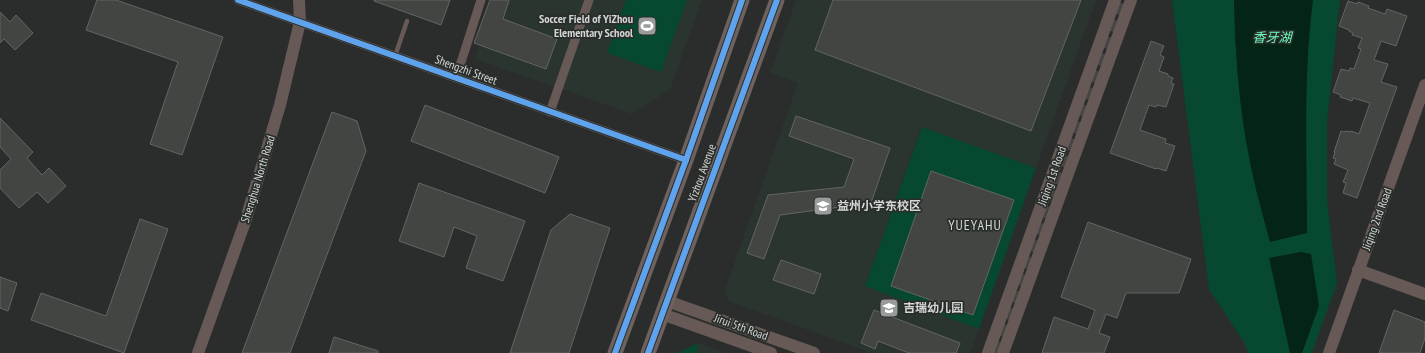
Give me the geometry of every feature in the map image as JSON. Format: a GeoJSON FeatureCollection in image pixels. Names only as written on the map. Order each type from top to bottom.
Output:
{"type":"FeatureCollection","features":[{"type":"Feature","properties":{"kind":"main road","name":"Yizhou Avenue"},"geometry":{"type":"LineString","coordinates":[[615,353],[686,160],[742,0]]}},
{"type":"Feature","properties":{"kind":"main road","name":"Yizhou Avenue"},"geometry":{"type":"LineString","coordinates":[[648,353],[777,0]]}},
{"type":"Feature","properties":{"kind":"street","name":"Shengzhi Street"},"geometry":{"type":"LineString","coordinates":[[238,0],[686,160]]}},
{"type":"Feature","properties":{"kind":"street","name":"Shenghua North Road"},"geometry":{"type":"LineString","coordinates":[[198,353],[246,219],[280,105],[300,22],[299,0]]}},
{"type":"Feature","properties":{"kind":"street"},"geometry":{"type":"LineString","coordinates":[[456,78],[481,0]]}},
{"type":"Feature","properties":{"kind":"street"},"geometry":{"type":"LineString","coordinates":[[550,112],[589,0]]}},
{"type":"Feature","properties":{"kind":"street","name":"Jiqing 1st Road"},"geometry":{"type":"LineString","coordinates":[[988,353],[1115,0]]}},
{"type":"Feature","properties":{"kind":"street","name":"Jiqing 1st Road"},"geometry":{"type":"LineString","coordinates":[[1003,353],[1131,0]]}},
{"type":"Feature","properties":{"kind":"street","name":"Jiqing 2nd Road"},"geometry":{"type":"LineString","coordinates":[[1329,353],[1425,84]]}},
{"type":"Feature","properties":{"kind":"street"},"geometry":{"type":"LineString","coordinates":[[1358,270],[1425,294]]}},
{"type":"Feature","properties":{"kind":"street","name":"Jirui 5th Road"},"geometry":{"type":"LineString","coordinates":[[665,308],[771,353]]}},
{"type":"Feature","properties":{"kind":"street","name":"Jirui 5th Road"},"geometry":{"type":"LineString","coordinates":[[665,308],[814,353]]}},
{"type":"Feature","properties":{"kind":"lane"},"geometry":{"type":"LineString","coordinates":[[396,56],[407,21]]}},
{"type":"Feature","properties":{"kind":"shaded area"},"geometry":{"type":"Polygon","coordinates":[[[495,0],[702,0],[670,90],[632,114],[475,59],[495,0]]]}},
{"type":"Feature","properties":{"kind":"shaded area","name":"Soccer Field of YiZhou Elementary School"},"geometry":{"type":"Polygon","coordinates":[[[626,0],[687,0],[661,72],[607,53],[626,0]]]}},
{"type":"Feature","properties":{"kind":"shaded area"},"geometry":{"type":"Polygon","coordinates":[[[796,0],[1096,0],[1036,168],[921,127],[865,286],[979,329],[970,353],[872,353],[728,301],[725,289],[798,83],[770,73],[796,0]]]}},
{"type":"Feature","properties":{"kind":"shaded area"},"geometry":{"type":"Polygon","coordinates":[[[1172,0],[1340,0],[1327,122],[1327,200],[1337,283],[1312,353],[1248,353],[1245,344],[1209,289],[1172,0]]]}},
{"type":"Feature","properties":{"kind":"shaded area"},"geometry":{"type":"Polygon","coordinates":[[[922,127],[1036,168],[979,329],[865,286],[922,127]]]}},
{"type":"Feature","properties":{"kind":"shaded area"},"geometry":{"type":"Polygon","coordinates":[[[699,343],[726,353],[696,353],[699,343]]]}},
{"type":"Feature","properties":{"kind":"shaded area"},"geometry":{"type":"Polygon","coordinates":[[[699,343],[696,353],[677,353],[699,343]]]}},
{"type":"Feature","properties":{"kind":"water","name":"香牙湖"},"geometry":{"type":"Polygon","coordinates":[[[1234,0],[1313,0],[1307,87],[1307,233],[1270,242],[1254,182],[1243,122],[1235,40],[1234,0]]]}},
{"type":"Feature","properties":{"kind":"water"},"geometry":{"type":"Polygon","coordinates":[[[1301,252],[1311,254],[1319,306],[1302,353],[1290,353],[1269,258],[1301,252]]]}},
{"type":"Feature","properties":{"kind":"building"},"geometry":{"type":"Polygon","coordinates":[[[97,0],[116,0],[223,37],[182,155],[150,144],[178,62],[86,30],[97,0]]]}},
{"type":"Feature","properties":{"kind":"building"},"geometry":{"type":"Polygon","coordinates":[[[374,0],[450,0],[441,25],[374,0]]]}},
{"type":"Feature","properties":{"kind":"building"},"geometry":{"type":"Polygon","coordinates":[[[490,0],[509,0],[503,19],[557,39],[546,69],[474,43],[490,0]]]}},
{"type":"Feature","properties":{"kind":"building"},"geometry":{"type":"Polygon","coordinates":[[[833,0],[1081,0],[1031,131],[815,50],[833,0]]]}},
{"type":"Feature","properties":{"kind":"building"},"geometry":{"type":"Polygon","coordinates":[[[1348,1],[1357,4],[1358,2],[1369,6],[1368,8],[1385,14],[1387,9],[1407,16],[1396,46],[1381,41],[1374,60],[1388,64],[1381,82],[1397,87],[1357,198],[1343,193],[1346,183],[1343,182],[1348,170],[1334,164],[1336,159],[1333,158],[1341,131],[1351,131],[1359,134],[1370,103],[1353,98],[1352,101],[1340,97],[1341,95],[1333,92],[1341,69],[1349,71],[1350,68],[1354,69],[1361,49],[1358,48],[1362,38],[1352,35],[1353,33],[1349,30],[1339,26],[1348,1]]]}},
{"type":"Feature","properties":{"kind":"building"},"geometry":{"type":"Polygon","coordinates":[[[0,12],[10,22],[16,15],[33,33],[15,50],[4,39],[0,43],[0,12]]]}},
{"type":"Feature","properties":{"kind":"building"},"geometry":{"type":"Polygon","coordinates":[[[1151,41],[1164,46],[1160,55],[1164,57],[1159,71],[1168,74],[1168,76],[1173,78],[1171,83],[1174,84],[1166,107],[1149,105],[1140,130],[1166,139],[1165,143],[1175,146],[1166,171],[1110,153],[1151,41]]]}},
{"type":"Feature","properties":{"kind":"building"},"geometry":{"type":"Polygon","coordinates":[[[425,105],[559,157],[545,193],[411,141],[425,105]]]}},
{"type":"Feature","properties":{"kind":"building"},"geometry":{"type":"Polygon","coordinates":[[[332,112],[357,121],[366,151],[290,353],[242,353],[332,112]]]}},
{"type":"Feature","properties":{"kind":"building"},"geometry":{"type":"Polygon","coordinates":[[[796,116],[890,148],[871,203],[780,215],[764,259],[747,253],[768,195],[844,187],[854,159],[789,136],[796,116]]]}},
{"type":"Feature","properties":{"kind":"building"},"geometry":{"type":"Polygon","coordinates":[[[0,118],[33,152],[27,158],[42,175],[49,168],[66,186],[48,203],[37,192],[19,208],[0,188],[0,170],[11,159],[0,147],[0,118]]]}},
{"type":"Feature","properties":{"kind":"building"},"geometry":{"type":"Polygon","coordinates":[[[931,171],[1014,200],[973,315],[891,286],[931,171]]]}},
{"type":"Feature","properties":{"kind":"building"},"geometry":{"type":"Polygon","coordinates":[[[419,183],[525,221],[503,281],[466,268],[477,236],[454,227],[444,257],[399,241],[419,183]]]}},
{"type":"Feature","properties":{"kind":"building"},"geometry":{"type":"Polygon","coordinates":[[[570,214],[610,228],[569,353],[510,353],[551,230],[570,214]]]}},
{"type":"Feature","properties":{"kind":"building"},"geometry":{"type":"Polygon","coordinates":[[[140,219],[168,229],[124,353],[31,320],[41,293],[106,316],[140,219]]]}},
{"type":"Feature","properties":{"kind":"building"},"geometry":{"type":"Polygon","coordinates":[[[1088,222],[1191,259],[1179,293],[1126,293],[1117,318],[1106,314],[1099,333],[1110,337],[1104,353],[1042,353],[1054,317],[1088,329],[1095,310],[1061,297],[1088,222]]]}},
{"type":"Feature","properties":{"kind":"building"},"geometry":{"type":"Polygon","coordinates":[[[781,260],[821,274],[814,294],[773,280],[781,260]]]}},
{"type":"Feature","properties":{"kind":"building"},"geometry":{"type":"Polygon","coordinates":[[[0,277],[17,283],[8,311],[0,308],[0,277]]]}},
{"type":"Feature","properties":{"kind":"building"},"geometry":{"type":"Polygon","coordinates":[[[874,310],[960,343],[956,353],[909,353],[878,341],[875,349],[861,343],[874,310]]]}},
{"type":"Feature","properties":{"kind":"building"},"geometry":{"type":"Polygon","coordinates":[[[1394,310],[1425,322],[1425,338],[1420,353],[1379,353],[1394,310]]]}},
{"type":"Feature","properties":{"kind":"building"},"geometry":{"type":"Polygon","coordinates":[[[334,337],[378,351],[378,353],[329,353],[334,337]]]}},
{"type":"Feature","properties":{"kind":"tunnel"},"geometry":{"type":"LineString","coordinates":[[995,353],[1123,0]]}},
{"type":"Feature","properties":{"kind":"cycle path"},"geometry":{"type":"LineString","coordinates":[[238,0],[686,160]]}},
{"type":"Feature","properties":{"kind":"cycle path"},"geometry":{"type":"LineString","coordinates":[[615,353],[686,160],[742,0]]}},
{"type":"Feature","properties":{"kind":"cycle path"},"geometry":{"type":"LineString","coordinates":[[648,353],[777,0]]}},
{"type":"Feature","properties":{"kind":"place","name":"Soccer Field of YiZhou Elementary School"},"geometry":{"type":"Point","coordinates":[647,26]}},
{"type":"Feature","properties":{"kind":"place","name":"益州小学东校区"},"geometry":{"type":"Point","coordinates":[823,206]}},
{"type":"Feature","properties":{"kind":"place","name":"吉瑞幼儿园"},"geometry":{"type":"Point","coordinates":[889,308]}},
{"type":"Feature","properties":{"kind":"district","name":"YUEYAHU"},"geometry":{"type":"Point","coordinates":[975,225]}}]}
